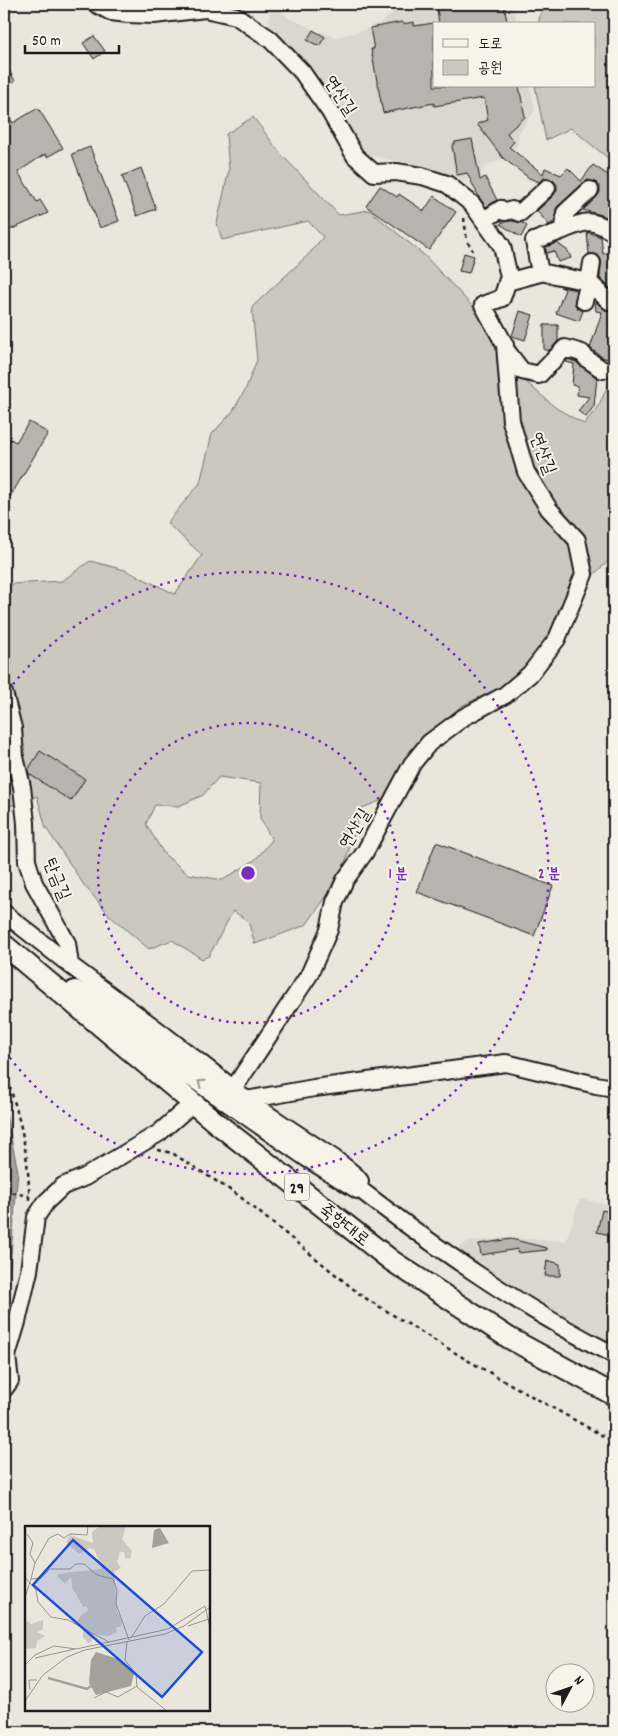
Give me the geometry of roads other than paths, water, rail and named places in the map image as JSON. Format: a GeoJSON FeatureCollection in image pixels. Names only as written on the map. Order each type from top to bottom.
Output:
{"type":"FeatureCollection","features":[{"type":"Feature","properties":{"kind":"main road","name":"죽향대로"},"geometry":{"type":"LineString","coordinates":[[4,945],[193,1103],[392,1261],[509,1338],[614,1395]]}},
{"type":"Feature","properties":{"kind":"main road"},"geometry":{"type":"LineString","coordinates":[[23,960],[110,1012],[176,1065],[230,1094],[307,1156],[358,1188]]}},
{"type":"Feature","properties":{"kind":"main road"},"geometry":{"type":"LineString","coordinates":[[558,1366],[599,1400],[614,1408]]}},
{"type":"Feature","properties":{"kind":"street","name":"연산길"},"geometry":{"type":"LineString","coordinates":[[96,4],[111,12],[128,14],[154,15],[205,9],[236,16],[270,40],[302,72],[330,112],[355,156],[374,173],[396,172],[422,176],[447,184],[468,201],[502,246],[509,277],[502,298],[484,305],[505,344],[511,421],[526,472],[549,508],[576,540],[584,574],[557,639],[530,674],[505,695],[464,717],[429,743],[412,764],[364,852],[345,880],[336,902],[329,930],[309,975],[230,1094]]}},
{"type":"Feature","properties":{"kind":"street"},"geometry":{"type":"LineString","coordinates":[[484,220],[501,209],[505,212],[512,210],[520,213],[547,188]]}},
{"type":"Feature","properties":{"kind":"street"},"geometry":{"type":"LineString","coordinates":[[561,231],[565,223],[565,213],[590,190]]}},
{"type":"Feature","properties":{"kind":"street"},"geometry":{"type":"LineString","coordinates":[[540,272],[534,241],[584,221],[598,223],[614,232]]}},
{"type":"Feature","properties":{"kind":"street"},"geometry":{"type":"LineString","coordinates":[[584,301],[592,263]]}},
{"type":"Feature","properties":{"kind":"street"},"geometry":{"type":"LineString","coordinates":[[507,282],[540,272],[589,282],[609,301]]}},
{"type":"Feature","properties":{"kind":"street"},"geometry":{"type":"LineString","coordinates":[[506,350],[522,371],[538,375],[565,348],[582,353],[587,359],[603,370]]}},
{"type":"Feature","properties":{"kind":"street","name":"탄금길"},"geometry":{"type":"LineString","coordinates":[[4,693],[13,728],[15,757],[22,787],[26,823],[27,861],[34,883],[67,943],[70,965]]}},
{"type":"Feature","properties":{"kind":"street"},"geometry":{"type":"LineString","coordinates":[[4,913],[70,965],[160,1031],[230,1094],[246,1100],[335,1159],[360,1181],[358,1188],[462,1265],[564,1329],[614,1355]]}},
{"type":"Feature","properties":{"kind":"street"},"geometry":{"type":"LineString","coordinates":[[246,1100],[314,1088],[506,1063],[614,1088]]}},
{"type":"Feature","properties":{"kind":"street"},"geometry":{"type":"LineString","coordinates":[[4,1390],[10,1381],[7,1356],[29,1271],[36,1217],[50,1197],[63,1186],[85,1177],[159,1133],[193,1103]]}}]}
